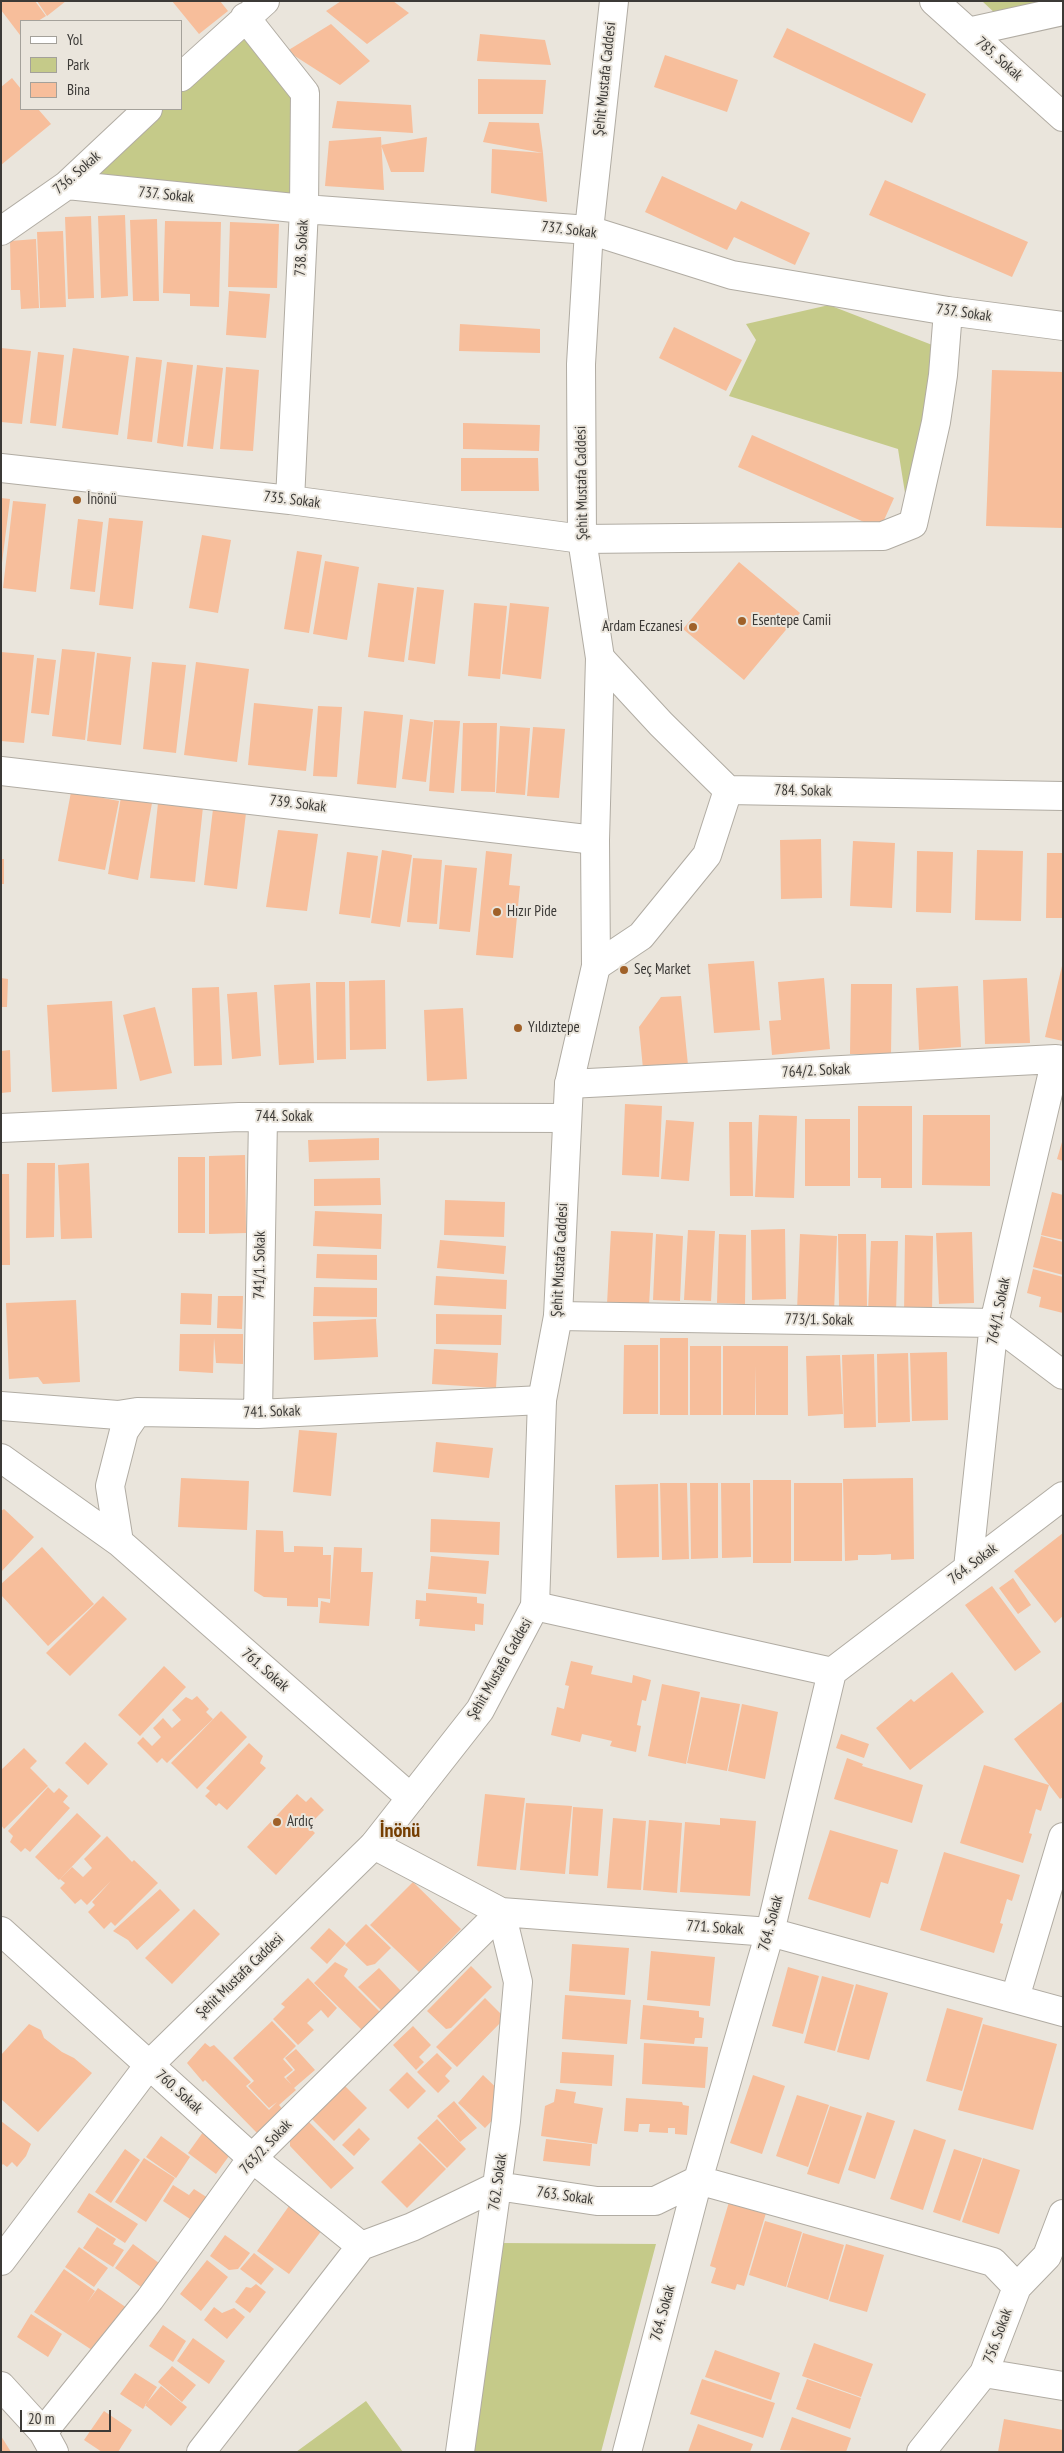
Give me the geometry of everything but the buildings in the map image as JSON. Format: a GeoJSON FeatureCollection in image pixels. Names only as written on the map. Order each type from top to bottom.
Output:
{"type":"FeatureCollection","features":[{"type":"Feature","properties":{"kind":"street","name":"Şehit Mustafa Caddesi"},"geometry":{"type":"LineString","coordinates":[[1,2261],[149,2065],[374,1845],[480,1710],[535,1606],[542,1400],[558,1316],[569,1084],[596,966],[595,840],[600,658],[582,539],[581,364],[589,230],[614,1]]}},
{"type":"Feature","properties":{"kind":"street","name":"785. Sokak"},"geometry":{"type":"LineString","coordinates":[[934,1],[1063,117]]}},
{"type":"Feature","properties":{"kind":"street"},"geometry":{"type":"LineString","coordinates":[[182,76],[255,9]]}},
{"type":"Feature","properties":{"kind":"street","name":"738. Sokak"},"geometry":{"type":"LineString","coordinates":[[255,9],[304,94],[304,209],[290,500]]}},
{"type":"Feature","properties":{"kind":"street"},"geometry":{"type":"LineString","coordinates":[[968,32],[1063,11]]}},
{"type":"Feature","properties":{"kind":"street","name":"736. Sokak"},"geometry":{"type":"LineString","coordinates":[[1,231],[67,185],[147,110]]}},
{"type":"Feature","properties":{"kind":"street","name":"737. Sokak"},"geometry":{"type":"LineString","coordinates":[[67,185],[304,209],[589,230],[732,275],[948,311],[1063,326]]}},
{"type":"Feature","properties":{"kind":"street","name":"735. Sokak"},"geometry":{"type":"LineString","coordinates":[[1,468],[290,500],[582,539],[883,536],[913,524],[936,422],[943,375],[948,311]]}},
{"type":"Feature","properties":{"kind":"street"},"geometry":{"type":"LineString","coordinates":[[596,966],[641,936],[708,855],[728,790],[661,724],[600,658]]}},
{"type":"Feature","properties":{"kind":"street","name":"739. Sokak"},"geometry":{"type":"LineString","coordinates":[[1,771],[595,840]]}},
{"type":"Feature","properties":{"kind":"street","name":"784. Sokak"},"geometry":{"type":"LineString","coordinates":[[728,790],[1063,796]]}},
{"type":"Feature","properties":{"kind":"street","name":"764/2. Sokak"},"geometry":{"type":"LineString","coordinates":[[569,1084],[1060,1059]]}},
{"type":"Feature","properties":{"kind":"street","name":"764/1. Sokak"},"geometry":{"type":"LineString","coordinates":[[968,1568],[994,1324],[1060,1059]]}},
{"type":"Feature","properties":{"kind":"street","name":"744. Sokak"},"geometry":{"type":"LineString","coordinates":[[1,1128],[263,1117],[566,1118]]}},
{"type":"Feature","properties":{"kind":"street","name":"741/1. Sokak"},"geometry":{"type":"LineString","coordinates":[[258,1414],[263,1117]]}},
{"type":"Feature","properties":{"kind":"street","name":"773/1. Sokak"},"geometry":{"type":"LineString","coordinates":[[558,1316],[994,1324]]}},
{"type":"Feature","properties":{"kind":"street"},"geometry":{"type":"LineString","coordinates":[[994,1324],[1063,1375]]}},
{"type":"Feature","properties":{"kind":"street","name":"741. Sokak"},"geometry":{"type":"LineString","coordinates":[[1,1406],[118,1415],[137,1412],[258,1414],[542,1400]]}},
{"type":"Feature","properties":{"kind":"street"},"geometry":{"type":"LineString","coordinates":[[119,1542],[110,1486],[124,1431],[137,1412]]}},
{"type":"Feature","properties":{"kind":"street","name":"761. Sokak"},"geometry":{"type":"LineString","coordinates":[[1,1458],[119,1542],[411,1798]]}},
{"type":"Feature","properties":{"kind":"street","name":"764. Sokak"},"geometry":{"type":"LineString","coordinates":[[626,2452],[698,2180],[770,1932],[832,1672],[1063,1496]]}},
{"type":"Feature","properties":{"kind":"street"},"geometry":{"type":"LineString","coordinates":[[535,1606],[832,1672]]}},
{"type":"Feature","properties":{"kind":"street"},"geometry":{"type":"LineString","coordinates":[[1015,1998],[1063,1836]]}},
{"type":"Feature","properties":{"kind":"street","name":"771. Sokak"},"geometry":{"type":"LineString","coordinates":[[374,1845],[501,1912],[770,1932],[1063,2012]]}},
{"type":"Feature","properties":{"kind":"street","name":"763/2. Sokak"},"geometry":{"type":"LineString","coordinates":[[48,2442],[252,2158],[501,1912]]}},
{"type":"Feature","properties":{"kind":"street","name":"762. Sokak"},"geometry":{"type":"LineString","coordinates":[[460,2452],[498,2186],[506,2121],[518,1982],[501,1912]]}},
{"type":"Feature","properties":{"kind":"street","name":"760. Sokak"},"geometry":{"type":"LineString","coordinates":[[1,1931],[252,2158],[361,2246]]}},
{"type":"Feature","properties":{"kind":"street"},"geometry":{"type":"LineString","coordinates":[[698,2180],[993,2262],[1016,2287]]}},
{"type":"Feature","properties":{"kind":"street","name":"763. Sokak"},"geometry":{"type":"LineString","coordinates":[[498,2186],[596,2201],[655,2201],[698,2180]]}},
{"type":"Feature","properties":{"kind":"street"},"geometry":{"type":"LineString","coordinates":[[201,2452],[361,2246],[412,2227],[498,2186]]}},
{"type":"Feature","properties":{"kind":"street","name":"756. Sokak"},"geometry":{"type":"LineString","coordinates":[[921,2452],[984,2373],[1016,2287],[1047,2256],[1063,2214]]}},
{"type":"Feature","properties":{"kind":"street"},"geometry":{"type":"LineString","coordinates":[[984,2373],[1063,2386]]}},
{"type":"Feature","properties":{"kind":"street"},"geometry":{"type":"LineString","coordinates":[[1,2386],[48,2442]]}},
{"type":"Feature","properties":{"kind":"green space"},"geometry":{"type":"Polygon","coordinates":[[[982,1],[1058,1],[998,16],[982,1]]]}},
{"type":"Feature","properties":{"kind":"green space"},"geometry":{"type":"Polygon","coordinates":[[[244,30],[295,98],[294,198],[91,177],[161,110],[182,110],[182,89],[244,30]]]}},
{"type":"Feature","properties":{"kind":"green space"},"geometry":{"type":"Polygon","coordinates":[[[829,305],[940,348],[909,518],[898,449],[729,396],[756,340],[746,324],[829,305]]]}},
{"type":"Feature","properties":{"kind":"green space"},"geometry":{"type":"Polygon","coordinates":[[[500,2243],[656,2244],[601,2452],[475,2452],[473,2443],[500,2243]]]}},
{"type":"Feature","properties":{"kind":"green space"},"geometry":{"type":"Polygon","coordinates":[[[366,2401],[403,2452],[296,2452],[366,2401]]]}},
{"type":"Feature","properties":{"kind":"place","name":"İnönü"},"geometry":{"type":"Point","coordinates":[77,500]}},
{"type":"Feature","properties":{"kind":"place","name":"Esentepe Camii"},"geometry":{"type":"Point","coordinates":[742,621]}},
{"type":"Feature","properties":{"kind":"place","name":"Ardam Eczanesi"},"geometry":{"type":"Point","coordinates":[693,627]}},
{"type":"Feature","properties":{"kind":"place","name":"Hızır Pide"},"geometry":{"type":"Point","coordinates":[497,912]}},
{"type":"Feature","properties":{"kind":"place","name":"Seç Market"},"geometry":{"type":"Point","coordinates":[624,970]}},
{"type":"Feature","properties":{"kind":"place","name":"Yıldıztepe"},"geometry":{"type":"Point","coordinates":[518,1028]}},
{"type":"Feature","properties":{"kind":"place","name":"Ardıç"},"geometry":{"type":"Point","coordinates":[277,1822]}},
{"type":"Feature","properties":{"kind":"district","name":"İnönü"},"geometry":{"type":"Point","coordinates":[400,1831]}}]}
